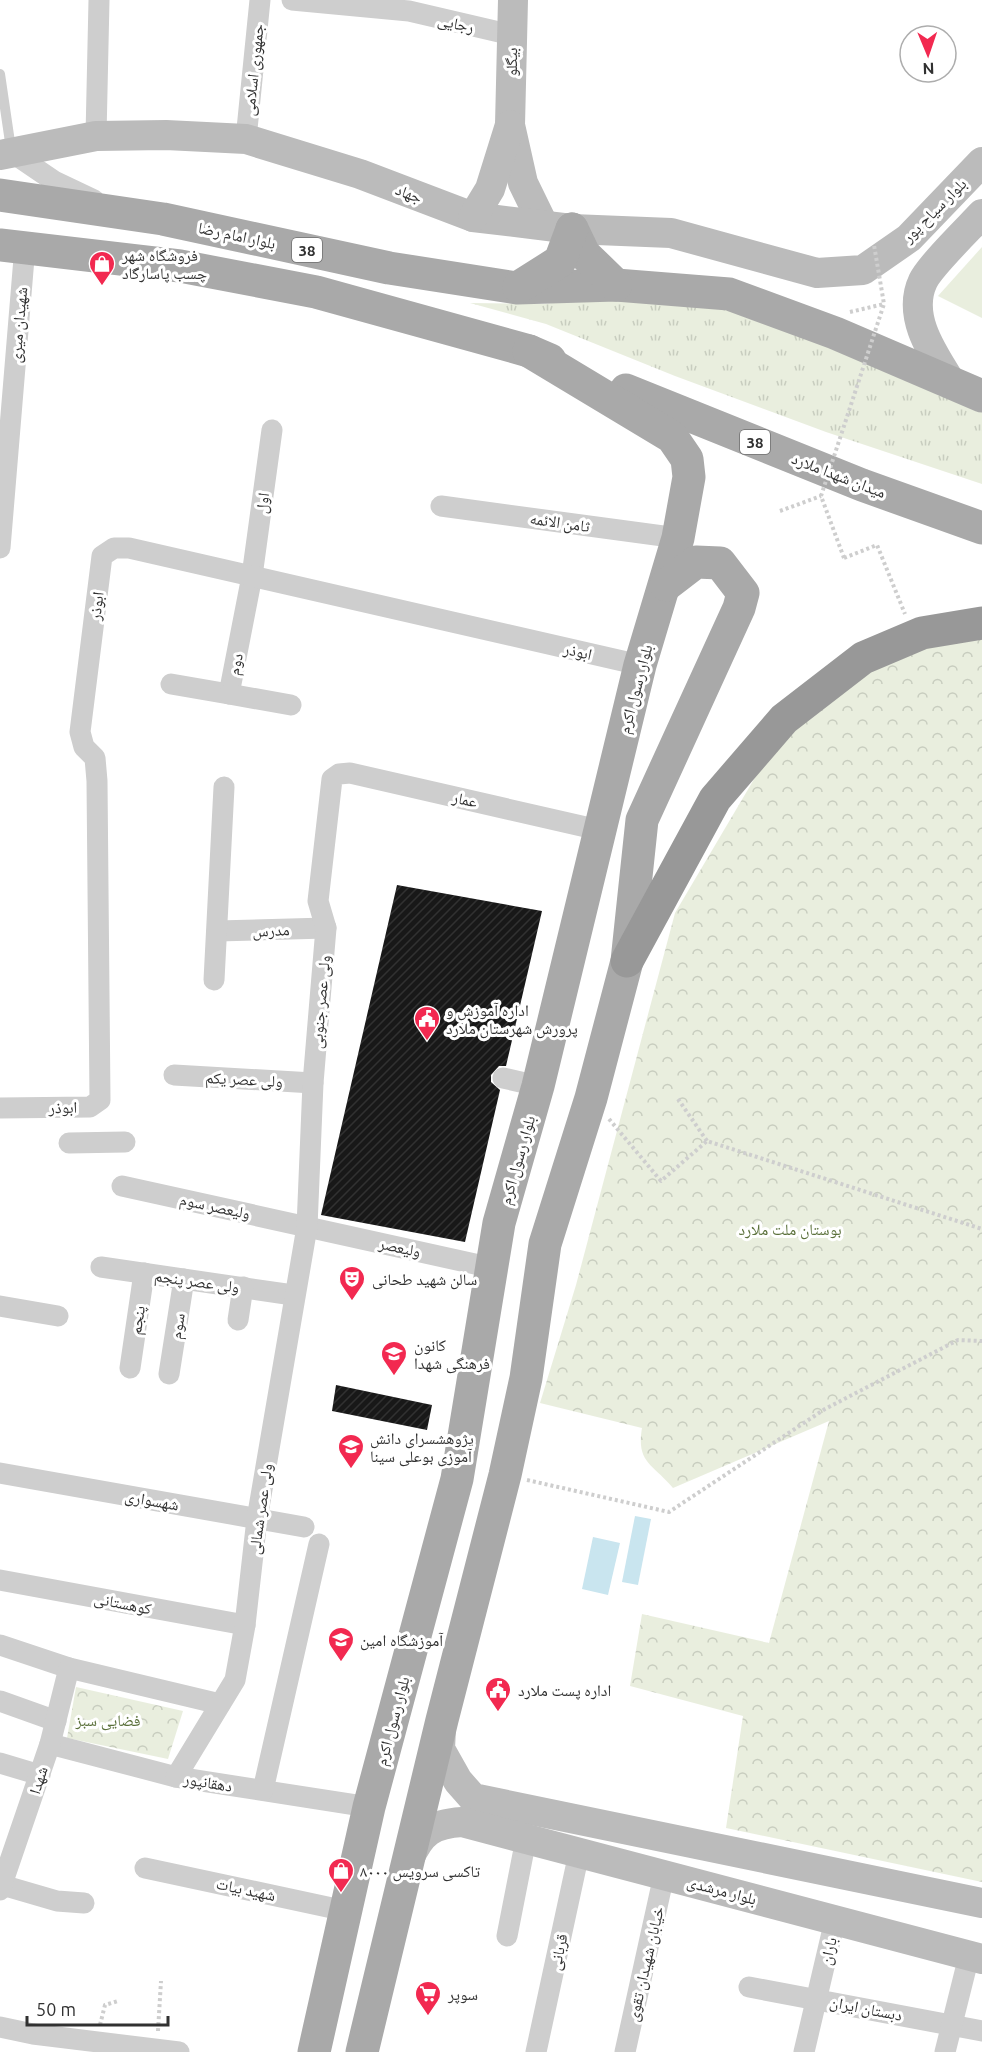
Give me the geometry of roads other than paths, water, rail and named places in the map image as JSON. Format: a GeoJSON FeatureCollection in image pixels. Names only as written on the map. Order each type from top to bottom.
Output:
{"type":"FeatureCollection","features":[{"type":"Feature","properties":{"kind":"highway"},"geometry":{"type":"LineString","coordinates":[[627,961],[715,799],[784,719],[862,658],[915,636],[982,623]]}},
{"type":"Feature","properties":{"kind":"main road","name":"بیگلو"},"geometry":{"type":"LineString","coordinates":[[510,125],[513,0]]}},
{"type":"Feature","properties":{"kind":"main road"},"geometry":{"type":"LineString","coordinates":[[473,218],[490,189],[510,125]]}},
{"type":"Feature","properties":{"kind":"main road"},"geometry":{"type":"LineString","coordinates":[[510,125],[523,183],[558,227],[616,285]]}},
{"type":"Feature","properties":{"kind":"main road","name":"جهاد"},"geometry":{"type":"LineString","coordinates":[[4,151],[96,136],[166,135],[246,139],[360,174],[473,218],[558,227],[671,233],[817,273]]}},
{"type":"Feature","properties":{"kind":"main road","name":"بلوار سیاح پور"},"geometry":{"type":"LineString","coordinates":[[817,273],[862,270],[909,238],[982,162]]}},
{"type":"Feature","properties":{"kind":"main road","name":"بلوار امام رضا"},"geometry":{"type":"LineString","coordinates":[[0,195],[163,219],[389,268],[517,288],[616,285]]}},
{"type":"Feature","properties":{"kind":"main road"},"geometry":{"type":"LineString","coordinates":[[952,384],[929,347],[919,315],[919,300],[923,280],[982,214]]}},
{"type":"Feature","properties":{"kind":"main road"},"geometry":{"type":"LineString","coordinates":[[517,288],[560,261],[558,227]]}},
{"type":"Feature","properties":{"kind":"main road","name":"38"},"geometry":{"type":"LineString","coordinates":[[12,245],[180,266],[316,292],[529,351]]}},
{"type":"Feature","properties":{"kind":"main road","name":"38"},"geometry":{"type":"LineString","coordinates":[[616,285],[729,294],[835,333],[982,396]]}},
{"type":"Feature","properties":{"kind":"main road","name":"میدان شهدا ملارد"},"geometry":{"type":"LineString","coordinates":[[529,351],[862,485],[982,528]]}},
{"type":"Feature","properties":{"kind":"main road","name":"بلوار رسول اکرم"},"geometry":{"type":"LineString","coordinates":[[314,2052],[369,1807],[457,1479],[499,1223],[538,1086],[640,665],[666,585],[678,538],[688,477],[687,459],[672,437],[529,351]]}},
{"type":"Feature","properties":{"kind":"main road"},"geometry":{"type":"LineString","coordinates":[[362,2052],[405,1869],[505,1475],[526,1378],[545,1244],[591,1098],[627,961],[642,820],[739,608],[743,593],[720,563],[696,562],[666,585]]}},
{"type":"Feature","properties":{"kind":"main road"},"geometry":{"type":"LineString","coordinates":[[499,1223],[508,1239],[522,1246],[545,1244]]}},
{"type":"Feature","properties":{"kind":"main road"},"geometry":{"type":"LineString","coordinates":[[457,1479],[487,1365],[504,1356],[526,1378]]}},
{"type":"Feature","properties":{"kind":"main road"},"geometry":{"type":"LineString","coordinates":[[442,1720],[440,1749],[458,1781],[468,1810]]}},
{"type":"Feature","properties":{"kind":"main road"},"geometry":{"type":"LineString","coordinates":[[405,1869],[418,1839],[468,1810],[610,1825],[982,1903]]}},
{"type":"Feature","properties":{"kind":"main road","name":"بلوار مرشدی"},"geometry":{"type":"LineString","coordinates":[[468,1810],[526,1839],[976,1957]]}},
{"type":"Feature","properties":{"kind":"main road"},"geometry":{"type":"LineString","coordinates":[[592,1856],[627,1852],[632,1846],[632,1840],[610,1825]]}},
{"type":"Feature","properties":{"kind":"main road"},"geometry":{"type":"LineString","coordinates":[[664,1875],[651,1862],[649,1856],[652,1848],[656,1844],[687,1842]]}},
{"type":"Feature","properties":{"kind":"street"},"geometry":{"type":"LineString","coordinates":[[96,136],[99,0]]}},
{"type":"Feature","properties":{"kind":"street","name":"جمهوری اسلامی"},"geometry":{"type":"LineString","coordinates":[[246,139],[260,0]]}},
{"type":"Feature","properties":{"kind":"street","name":"رجایی"},"geometry":{"type":"LineString","coordinates":[[292,0],[409,11],[512,35]]}},
{"type":"Feature","properties":{"kind":"street"},"geometry":{"type":"LineString","coordinates":[[4,151],[54,182],[124,214]]}},
{"type":"Feature","properties":{"kind":"street","name":"شهیدان میری"},"geometry":{"type":"LineString","coordinates":[[0,548],[12,245]]}},
{"type":"Feature","properties":{"kind":"street","name":"اول"},"geometry":{"type":"LineString","coordinates":[[252,576],[272,430]]}},
{"type":"Feature","properties":{"kind":"street","name":"ثامن الائمه"},"geometry":{"type":"LineString","coordinates":[[441,506],[678,538]]}},
{"type":"Feature","properties":{"kind":"street","name":"ابوذر"},"geometry":{"type":"LineString","coordinates":[[0,1108],[90,1107],[100,1100],[97,781],[95,758],[84,747],[80,732],[102,556],[114,548],[129,548],[640,665]]}},
{"type":"Feature","properties":{"kind":"street","name":"دوم"},"geometry":{"type":"LineString","coordinates":[[171,684],[230,694],[252,576]]}},
{"type":"Feature","properties":{"kind":"street"},"geometry":{"type":"LineString","coordinates":[[230,694],[291,705]]}},
{"type":"Feature","properties":{"kind":"street","name":"عمار"},"geometry":{"type":"LineString","coordinates":[[332,778],[339,774],[350,773],[599,830]]}},
{"type":"Feature","properties":{"kind":"street","name":"ولی عصر جنوبی"},"geometry":{"type":"LineString","coordinates":[[307,1227],[313,1083],[326,928],[318,901],[332,778]]}},
{"type":"Feature","properties":{"kind":"street"},"geometry":{"type":"LineString","coordinates":[[214,980],[224,787]]}},
{"type":"Feature","properties":{"kind":"street","name":"مدرس"},"geometry":{"type":"LineString","coordinates":[[217,931],[326,928]]}},
{"type":"Feature","properties":{"kind":"street","name":"ولی عصر یکم"},"geometry":{"type":"LineString","coordinates":[[174,1075],[313,1083]]}},
{"type":"Feature","properties":{"kind":"street"},"geometry":{"type":"LineString","coordinates":[[503,1078],[538,1086]]}},
{"type":"Feature","properties":{"kind":"street"},"geometry":{"type":"LineString","coordinates":[[90,1107],[91,1142]]}},
{"type":"Feature","properties":{"kind":"street"},"geometry":{"type":"LineString","coordinates":[[69,1143],[125,1142]]}},
{"type":"Feature","properties":{"kind":"street","name":"ولیعصر سوم"},"geometry":{"type":"LineString","coordinates":[[122,1186],[307,1227]]}},
{"type":"Feature","properties":{"kind":"street","name":"ولیعصر"},"geometry":{"type":"LineString","coordinates":[[307,1227],[493,1268]]}},
{"type":"Feature","properties":{"kind":"street","name":"ولی عصر شمالی"},"geometry":{"type":"LineString","coordinates":[[176,1777],[235,1680],[245,1625],[257,1519],[293,1295],[307,1227]]}},
{"type":"Feature","properties":{"kind":"street","name":"ولی عصر پنجم"},"geometry":{"type":"LineString","coordinates":[[101,1267],[293,1295]]}},
{"type":"Feature","properties":{"kind":"street","name":"پنجم"},"geometry":{"type":"LineString","coordinates":[[129,1368],[144,1273]]}},
{"type":"Feature","properties":{"kind":"street","name":"سوم"},"geometry":{"type":"LineString","coordinates":[[169,1374],[184,1279]]}},
{"type":"Feature","properties":{"kind":"street"},"geometry":{"type":"LineString","coordinates":[[238,1320],[243,1287]]}},
{"type":"Feature","properties":{"kind":"street"},"geometry":{"type":"LineString","coordinates":[[0,1306],[58,1317]]}},
{"type":"Feature","properties":{"kind":"street","name":"شهسواری"},"geometry":{"type":"LineString","coordinates":[[0,1473],[304,1527]]}},
{"type":"Feature","properties":{"kind":"street"},"geometry":{"type":"LineString","coordinates":[[263,1790],[320,1544]]}},
{"type":"Feature","properties":{"kind":"street","name":"کوهستانی"},"geometry":{"type":"LineString","coordinates":[[0,1580],[245,1625]]}},
{"type":"Feature","properties":{"kind":"street"},"geometry":{"type":"LineString","coordinates":[[0,1645],[69,1668],[220,1704]]}},
{"type":"Feature","properties":{"kind":"street","name":"شهدا"},"geometry":{"type":"LineString","coordinates":[[1,1888],[50,1744],[69,1668]]}},
{"type":"Feature","properties":{"kind":"street"},"geometry":{"type":"LineString","coordinates":[[0,1701],[56,1721]]}},
{"type":"Feature","properties":{"kind":"street","name":"دهقانپور"},"geometry":{"type":"LineString","coordinates":[[50,1744],[176,1777],[369,1807]]}},
{"type":"Feature","properties":{"kind":"street"},"geometry":{"type":"LineString","coordinates":[[0,1763],[39,1775]]}},
{"type":"Feature","properties":{"kind":"street"},"geometry":{"type":"LineString","coordinates":[[507,1936],[526,1839]]}},
{"type":"Feature","properties":{"kind":"street","name":"قربانی"},"geometry":{"type":"LineString","coordinates":[[536,2052],[592,1856]]}},
{"type":"Feature","properties":{"kind":"street","name":"شهید بیات"},"geometry":{"type":"LineString","coordinates":[[145,1868],[346,1911]]}},
{"type":"Feature","properties":{"kind":"street","name":"خیابان شهیدان تقوی"},"geometry":{"type":"LineString","coordinates":[[625,2052],[664,1875]]}},
{"type":"Feature","properties":{"kind":"street"},"geometry":{"type":"LineString","coordinates":[[1,1888],[57,1901],[84,1903]]}},
{"type":"Feature","properties":{"kind":"street","name":"باران"},"geometry":{"type":"LineString","coordinates":[[804,2052],[835,1920]]}},
{"type":"Feature","properties":{"kind":"street"},"geometry":{"type":"LineString","coordinates":[[945,2052],[952,2024],[976,1957]]}},
{"type":"Feature","properties":{"kind":"street","name":"دبستان ایران"},"geometry":{"type":"LineString","coordinates":[[749,1987],[982,2031]]}},
{"type":"Feature","properties":{"kind":"street"},"geometry":{"type":"LineString","coordinates":[[0,2027],[33,2034],[179,2052]]}},
{"type":"Feature","properties":{"kind":"lane"},"geometry":{"type":"LineString","coordinates":[[0,74],[4,151]]}},
{"type":"Feature","properties":{"kind":"water"},"geometry":{"type":"Polygon","coordinates":[[[635,1516],[651,1519],[638,1585],[622,1582],[635,1516]]]}},
{"type":"Feature","properties":{"kind":"water"},"geometry":{"type":"Polygon","coordinates":[[[593,1537],[620,1543],[608,1595],[582,1589],[593,1537]]]}},
{"type":"Feature","properties":{"kind":"place","name":"فروشگاه شهر چسب پاسارگاد"},"geometry":{"type":"Point","coordinates":[102,287]}},
{"type":"Feature","properties":{"kind":"place","name":"اداره آموزش و پرورش شهرستان ملارد"},"geometry":{"type":"Point","coordinates":[427,1042]}},
{"type":"Feature","properties":{"kind":"place","name":"سالن شهید طحانی"},"geometry":{"type":"Point","coordinates":[352,1302]}},
{"type":"Feature","properties":{"kind":"place","name":"کانون فرهنگی شهدا"},"geometry":{"type":"Point","coordinates":[394,1377]}},
{"type":"Feature","properties":{"kind":"place","name":"پژوهشسرای دانش آموزی بوعلی سینا"},"geometry":{"type":"Point","coordinates":[351,1470]}},
{"type":"Feature","properties":{"kind":"place","name":"آموزشگاه امین"},"geometry":{"type":"Point","coordinates":[341,1663]}},
{"type":"Feature","properties":{"kind":"place","name":"اداره پست ملارد"},"geometry":{"type":"Point","coordinates":[498,1713]}},
{"type":"Feature","properties":{"kind":"place","name":"تاکسی سرویس ۸۰۰۰"},"geometry":{"type":"Point","coordinates":[341,1894]}},
{"type":"Feature","properties":{"kind":"place","name":"سوپر"},"geometry":{"type":"Point","coordinates":[428,2017]}},
{"type":"Feature","properties":{"kind":"park label","name":"بوستان ملت ملارد"},"geometry":{"type":"Point","coordinates":[790,1229]}},
{"type":"Feature","properties":{"kind":"park label","name":"فضایی سبز"},"geometry":{"type":"Point","coordinates":[108,1720]}}]}
